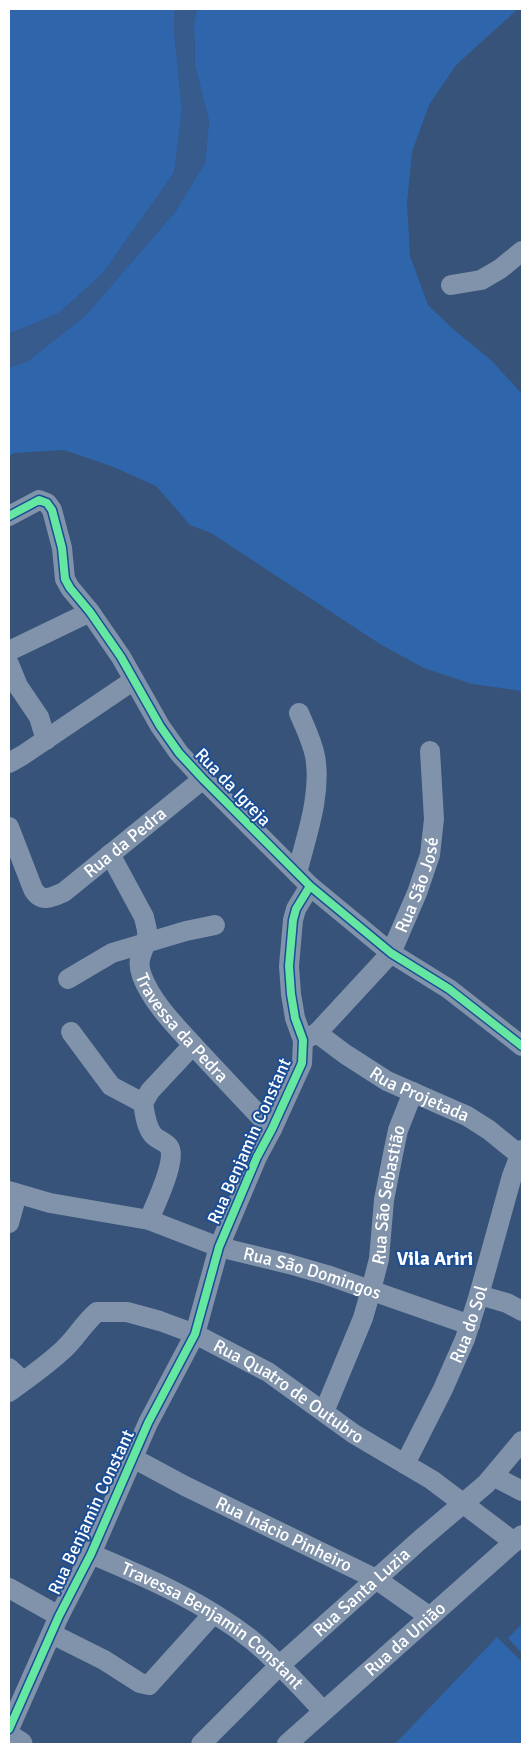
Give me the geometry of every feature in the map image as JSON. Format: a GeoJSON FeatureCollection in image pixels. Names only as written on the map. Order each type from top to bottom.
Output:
{"type":"FeatureCollection","features":[{"type":"Feature","properties":{"kind":"main road"},"geometry":{"type":"LineString","coordinates":[[9,1737],[20,1744]]}},
{"type":"Feature","properties":{"kind":"street"},"geometry":{"type":"LineString","coordinates":[[451,285],[481,280],[500,269],[522,251]]}},
{"type":"Feature","properties":{"kind":"street","name":"Rua da Igreja"},"geometry":{"type":"LineString","coordinates":[[9,516],[38,500],[47,503],[52,510],[62,548],[65,579],[70,588],[90,612],[121,657],[160,726],[179,753],[203,779],[304,879],[391,952],[448,989],[522,1046]]}},
{"type":"Feature","properties":{"kind":"street"},"geometry":{"type":"LineString","coordinates":[[9,651],[90,612]]}},
{"type":"Feature","properties":{"kind":"street"},"geometry":{"type":"LineString","coordinates":[[9,664],[18,686],[40,717],[46,740]]}},
{"type":"Feature","properties":{"kind":"street"},"geometry":{"type":"LineString","coordinates":[[9,763],[134,680]]}},
{"type":"Feature","properties":{"kind":"street","name":"Rua Benjamin Constant"},"geometry":{"type":"LineString","coordinates":[[9,1728],[91,1554],[164,1390],[195,1334],[219,1247],[257,1157],[302,1063],[310,1036],[295,1018],[289,966],[293,920],[304,879],[316,784],[315,757],[311,741],[299,713]]}},
{"type":"Feature","properties":{"kind":"street","name":"Rua São José"},"geometry":{"type":"LineString","coordinates":[[310,1036],[391,952],[417,893],[430,855],[434,819],[430,751]]}},
{"type":"Feature","properties":{"kind":"street","name":"Rua da Pedra"},"geometry":{"type":"LineString","coordinates":[[9,827],[33,889],[40,898],[46,900],[64,892],[203,779]]}},
{"type":"Feature","properties":{"kind":"street","name":"Travessa da Pedra"},"geometry":{"type":"LineString","coordinates":[[110,854],[144,917],[147,928],[145,944],[139,961],[142,975],[151,993],[170,1020],[193,1046],[272,1129]]}},
{"type":"Feature","properties":{"kind":"street"},"geometry":{"type":"LineString","coordinates":[[68,979],[112,953],[186,931],[215,925]]}},
{"type":"Feature","properties":{"kind":"street"},"geometry":{"type":"LineString","coordinates":[[71,1032],[111,1086],[142,1103]]}},
{"type":"Feature","properties":{"kind":"street","name":"Rua Projetada"},"geometry":{"type":"LineString","coordinates":[[310,1036],[387,1081],[467,1116],[521,1154]]}},
{"type":"Feature","properties":{"kind":"street"},"geometry":{"type":"LineString","coordinates":[[149,1220],[171,1164],[172,1153],[170,1147],[153,1135],[146,1122],[142,1103],[150,1091],[193,1046]]}},
{"type":"Feature","properties":{"kind":"street","name":"Rua São Sebastião"},"geometry":{"type":"LineString","coordinates":[[324,1412],[363,1318],[371,1290],[379,1258],[384,1200],[398,1130],[413,1092]]}},
{"type":"Feature","properties":{"kind":"street","name":"Rua do Sol"},"geometry":{"type":"LineString","coordinates":[[405,1464],[443,1388],[470,1325],[510,1183],[521,1154]]}},
{"type":"Feature","properties":{"kind":"street"},"geometry":{"type":"LineString","coordinates":[[9,1224],[13,1193]]}},
{"type":"Feature","properties":{"kind":"street","name":"Rua São Domingos"},"geometry":{"type":"LineString","coordinates":[[13,1193],[50,1203],[149,1220],[219,1247],[289,1264],[371,1290],[470,1325]]}},
{"type":"Feature","properties":{"kind":"street"},"geometry":{"type":"LineString","coordinates":[[479,1295],[507,1303],[522,1311]]}},
{"type":"Feature","properties":{"kind":"street","name":"Rua Quatro de Outubro"},"geometry":{"type":"LineString","coordinates":[[14,1380],[42,1369],[66,1347],[97,1312],[128,1312],[160,1321],[195,1334],[268,1372],[354,1434],[432,1480],[518,1539]]}},
{"type":"Feature","properties":{"kind":"street","name":"Rua Santa Luzia"},"geometry":{"type":"LineString","coordinates":[[201,1744],[280,1665],[493,1476],[522,1440]]}},
{"type":"Feature","properties":{"kind":"street","name":"Rua Inácio Pinheiro"},"geometry":{"type":"LineString","coordinates":[[133,1458],[193,1490],[376,1579],[430,1617]]}},
{"type":"Feature","properties":{"kind":"street"},"geometry":{"type":"LineString","coordinates":[[493,1476],[522,1491]]}},
{"type":"Feature","properties":{"kind":"street","name":"Rua da União"},"geometry":{"type":"LineString","coordinates":[[288,1744],[518,1539]]}},
{"type":"Feature","properties":{"kind":"street","name":"Travessa Benjamin Constant"},"geometry":{"type":"LineString","coordinates":[[91,1554],[142,1575],[213,1614],[251,1640],[280,1665],[323,1711]]}},
{"type":"Feature","properties":{"kind":"street"},"geometry":{"type":"LineString","coordinates":[[9,1588],[104,1660],[140,1683],[149,1685],[213,1614]]}},
{"type":"Feature","properties":{"kind":"shaded area"},"geometry":{"type":"Polygon","coordinates":[[[9,9],[174,9],[174,29],[182,110],[174,173],[103,273],[59,313],[9,334],[9,9]]]}},
{"type":"Feature","properties":{"kind":"shaded area"},"geometry":{"type":"Polygon","coordinates":[[[174,9],[197,9],[194,23],[195,65],[209,121],[205,163],[175,212],[85,316],[28,361],[9,368],[9,334],[59,313],[103,273],[174,173],[182,110],[174,29],[174,9]]]}},
{"type":"Feature","properties":{"kind":"shaded area"},"geometry":{"type":"Polygon","coordinates":[[[197,9],[518,9],[456,65],[429,105],[412,152],[407,203],[410,256],[428,305],[453,329],[492,361],[522,394],[522,691],[472,684],[424,668],[380,644],[211,533],[190,525],[156,486],[111,466],[64,450],[14,453],[9,456],[9,368],[28,361],[85,316],[175,212],[205,163],[209,121],[195,65],[194,23],[197,9]]]}},
{"type":"Feature","properties":{"kind":"shaded area"},"geometry":{"type":"Polygon","coordinates":[[[522,1624],[522,1653],[508,1638],[522,1624]]]}},
{"type":"Feature","properties":{"kind":"shaded area"},"geometry":{"type":"Polygon","coordinates":[[[497,1637],[522,1662],[522,1744],[395,1744],[497,1637]]]}},
{"type":"Feature","properties":{"kind":"cycle path"},"geometry":{"type":"LineString","coordinates":[[9,516],[39,500],[47,503],[52,510],[62,548],[65,579],[70,588],[90,612],[121,657],[160,726],[179,753],[203,779],[310,886],[391,953],[449,989],[522,1046]]}},
{"type":"Feature","properties":{"kind":"cycle path"},"geometry":{"type":"LineString","coordinates":[[9,1729],[59,1616],[91,1554],[148,1423],[195,1334],[219,1247],[257,1157],[302,1063],[303,1040],[295,1018],[289,966],[293,920],[296,909],[310,886]]}},
{"type":"Feature","properties":{"kind":"district","name":"Vila Ariri"},"geometry":{"type":"Point","coordinates":[435,1259]}}]}
